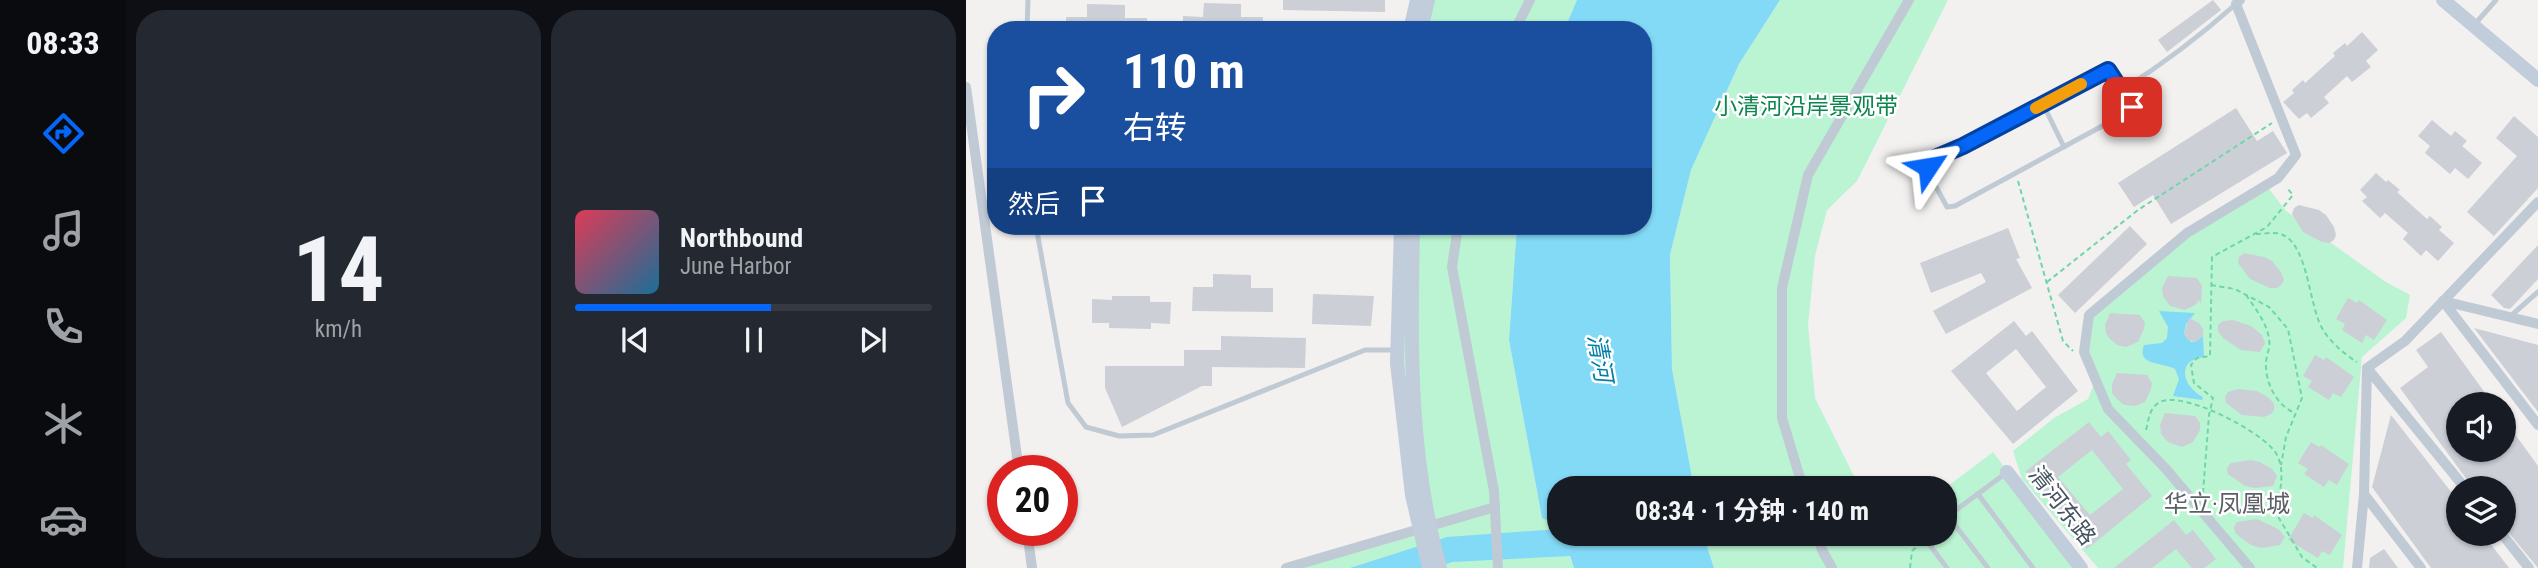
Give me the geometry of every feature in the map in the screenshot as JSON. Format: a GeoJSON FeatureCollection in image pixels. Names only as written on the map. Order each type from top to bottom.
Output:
{"type":"FeatureCollection","features":[{"type":"Feature","properties":{"kind":"main road"},"geometry":{"type":"LineString","coordinates":[[1412,21],[1417,0]]}},
{"type":"Feature","properties":{"kind":"main road"},"geometry":{"type":"LineString","coordinates":[[1423,21],[1428,0]]}},
{"type":"Feature","properties":{"kind":"main road"},"geometry":{"type":"LineString","coordinates":[[2444,0],[2538,80]]}},
{"type":"Feature","properties":{"kind":"main road"},"geometry":{"type":"LineString","coordinates":[[1401,235],[1397,363],[1412,495],[1440,568]]}},
{"type":"Feature","properties":{"kind":"main road"},"geometry":{"type":"LineString","coordinates":[[1413,235],[1410,359],[1429,568]]}},
{"type":"Feature","properties":{"kind":"main road","name":"清河东路"},"geometry":{"type":"LineString","coordinates":[[2007,472],[2081,568]]}},
{"type":"Feature","properties":{"kind":"street"},"geometry":{"type":"LineString","coordinates":[[1520,21],[1530,0]]}},
{"type":"Feature","properties":{"kind":"street"},"geometry":{"type":"LineString","coordinates":[[1799,476],[1782,418],[1782,288],[1808,175],[1909,0]]}},
{"type":"Feature","properties":{"kind":"street"},"geometry":{"type":"LineString","coordinates":[[2238,2],[2296,155],[2278,178],[2187,233],[2089,315],[2084,352],[2108,409],[2250,568]]}},
{"type":"Feature","properties":{"kind":"street"},"geometry":{"type":"LineString","coordinates":[[966,87],[1017,455]]}},
{"type":"Feature","properties":{"kind":"street"},"geometry":{"type":"LineString","coordinates":[[2367,368],[2405,341],[2538,202]]}},
{"type":"Feature","properties":{"kind":"street"},"geometry":{"type":"LineString","coordinates":[[1457,235],[1452,267],[1495,510],[1498,567]]}},
{"type":"Feature","properties":{"kind":"street"},"geometry":{"type":"LineString","coordinates":[[2443,301],[2538,324]]}},
{"type":"Feature","properties":{"kind":"street"},"geometry":{"type":"LineString","coordinates":[[2443,301],[2538,425]]}},
{"type":"Feature","properties":{"kind":"street"},"geometry":{"type":"LineString","coordinates":[[2367,368],[2455,476]]}},
{"type":"Feature","properties":{"kind":"street"},"geometry":{"type":"LineString","coordinates":[[2357,568],[2364,494],[2367,368]]}},
{"type":"Feature","properties":{"kind":"street"},"geometry":{"type":"LineString","coordinates":[[2364,494],[2421,568]]}},
{"type":"Feature","properties":{"kind":"street"},"geometry":{"type":"LineString","coordinates":[[1286,568],[1425,532],[1495,510]]}},
{"type":"Feature","properties":{"kind":"street"},"geometry":{"type":"LineString","coordinates":[[1029,546],[1032,568]]}},
{"type":"Feature","properties":{"kind":"street"},"geometry":{"type":"LineString","coordinates":[[1821,546],[1832,568]]}},
{"type":"Feature","properties":{"kind":"street"},"geometry":{"type":"LineString","coordinates":[[2512,546],[2529,568]]}},
{"type":"Feature","properties":{"kind":"lane"},"geometry":{"type":"LineString","coordinates":[[1027,21],[1028,0]]}},
{"type":"Feature","properties":{"kind":"lane"},"geometry":{"type":"LineString","coordinates":[[2473,26],[2496,0]]}},
{"type":"Feature","properties":{"kind":"lane"},"geometry":{"type":"LineString","coordinates":[[2122,90],[2176,55],[2238,2]]}},
{"type":"Feature","properties":{"kind":"lane"},"geometry":{"type":"LineString","coordinates":[[2108,70],[2121,92],[2122,90],[2132,107],[2128,112],[1955,206],[1947,207],[1929,174],[1928,167],[1935,158],[2108,70]]}},
{"type":"Feature","properties":{"kind":"lane"},"geometry":{"type":"LineString","coordinates":[[2043,104],[2064,147]]}},
{"type":"Feature","properties":{"kind":"lane"},"geometry":{"type":"LineString","coordinates":[[1037,235],[1068,403],[1086,427],[1119,436],[1153,435],[1365,350],[1397,350]]}},
{"type":"Feature","properties":{"kind":"lane"},"geometry":{"type":"LineString","coordinates":[[2514,313],[2538,292]]}},
{"type":"Feature","properties":{"kind":"lane"},"geometry":{"type":"LineString","coordinates":[[1957,510],[2007,472]]}},
{"type":"Feature","properties":{"kind":"lane"},"geometry":{"type":"LineString","coordinates":[[1978,494],[2033,568]]}},
{"type":"Feature","properties":{"kind":"lane"},"geometry":{"type":"LineString","coordinates":[[1957,531],[1988,568]]}},
{"type":"Feature","properties":{"kind":"lane"},"geometry":{"type":"LineString","coordinates":[[1931,546],[1947,568]]}},
{"type":"Feature","properties":{"kind":"path"},"geometry":{"type":"LineString","coordinates":[[2047,282],[2138,210],[2281,117]]}},
{"type":"Feature","properties":{"kind":"path"},"geometry":{"type":"LineString","coordinates":[[2015,174],[2021,187],[2063,341],[2073,351],[2084,352]]}},
{"type":"Feature","properties":{"kind":"path"},"geometry":{"type":"LineString","coordinates":[[2202,512],[2213,398],[2194,383],[2191,365],[2197,358],[2210,356],[2212,257],[2267,227],[2293,195],[2278,178]]}},
{"type":"Feature","properties":{"kind":"path"},"geometry":{"type":"LineString","coordinates":[[2255,234],[2281,233],[2293,242],[2303,265],[2322,329],[2344,354],[2367,368]]}},
{"type":"Feature","properties":{"kind":"path"},"geometry":{"type":"LineString","coordinates":[[2211,285],[2235,289],[2269,307],[2288,329],[2302,398],[2286,437],[2280,466]]}},
{"type":"Feature","properties":{"kind":"path"},"geometry":{"type":"LineString","coordinates":[[2245,294],[2266,328],[2270,340],[2266,362],[2269,380],[2280,404],[2294,413]]}},
{"type":"Feature","properties":{"kind":"path"},"geometry":{"type":"LineString","coordinates":[[2142,444],[2152,408],[2162,401],[2211,408],[2269,443],[2278,456],[2283,474],[2276,513],[2302,557],[2317,568]]}},
{"type":"Feature","properties":{"kind":"path"},"geometry":{"type":"LineString","coordinates":[[1910,568],[1912,551],[1917,546]]}},
{"type":"Feature","properties":{"kind":"green space"},"geometry":{"type":"Polygon","coordinates":[[[1429,0],[1577,0],[1568,21],[1422,21],[1429,0]]]}},
{"type":"Feature","properties":{"kind":"green space","name":"小清河沿岸景观带"},"geometry":{"type":"Polygon","coordinates":[[[1780,0],[1948,0],[1857,181],[1827,210],[1815,256],[1808,325],[1815,398],[1854,476],[1692,476],[1672,369],[1670,255],[1691,170],[1739,64],[1780,0]]]}},
{"type":"Feature","properties":{"kind":"green space"},"geometry":{"type":"Polygon","coordinates":[[[2266,185],[2286,211],[2386,282],[2410,295],[2406,318],[2362,357],[2343,568],[2098,568],[2022,479],[2013,451],[2054,418],[2088,399],[2096,379],[2084,352],[2089,315],[2187,233],[2266,185]]]}},
{"type":"Feature","properties":{"kind":"green space"},"geometry":{"type":"Polygon","coordinates":[[[1407,235],[1516,235],[1509,340],[1542,518],[1547,520],[1547,546],[1565,546],[1574,568],[1286,568],[1463,516],[1422,522],[1402,362],[1407,235]]]}},
{"type":"Feature","properties":{"kind":"green space"},"geometry":{"type":"Polygon","coordinates":[[[1993,452],[2081,568],[1714,568],[1707,546],[1957,546],[1957,479],[1993,452]]]}},
{"type":"Feature","properties":{"kind":"water","name":"清河"},"geometry":{"type":"Polygon","coordinates":[[[1577,0],[1780,0],[1739,64],[1691,170],[1670,255],[1672,369],[1692,476],[1547,476],[1547,520],[1542,518],[1509,340],[1516,235],[1652,235],[1652,21],[1568,21],[1577,0]]]}},
{"type":"Feature","properties":{"kind":"water"},"geometry":{"type":"Polygon","coordinates":[[[2159,311],[2195,313],[2186,324],[2184,334],[2191,342],[2203,336],[2204,357],[2189,363],[2185,374],[2191,387],[2203,397],[2202,400],[2173,396],[2179,379],[2175,369],[2144,357],[2144,345],[2162,343],[2167,338],[2168,327],[2159,311]]]}},
{"type":"Feature","properties":{"kind":"water"},"geometry":{"type":"Polygon","coordinates":[[[1547,530],[1547,546],[1707,546],[1714,568],[1574,568],[1570,556],[1452,562],[1435,568],[1350,568],[1447,537],[1547,530]]]}},
{"type":"Feature","properties":{"kind":"building"},"geometry":{"type":"Polygon","coordinates":[[[1283,0],[1385,0],[1385,12],[1283,10],[1283,0]]]}},
{"type":"Feature","properties":{"kind":"building"},"geometry":{"type":"Polygon","coordinates":[[[2213,0],[2221,10],[2167,52],[2158,40],[2213,0]]]}},
{"type":"Feature","properties":{"kind":"building"},"geometry":{"type":"Polygon","coordinates":[[[1204,3],[1241,4],[1241,17],[1263,17],[1263,21],[1183,21],[1183,16],[1203,17],[1204,3]]]}},
{"type":"Feature","properties":{"kind":"building"},"geometry":{"type":"Polygon","coordinates":[[[1087,4],[1125,5],[1125,18],[1147,18],[1147,21],[1066,21],[1066,17],[1087,17],[1087,4]]]}},
{"type":"Feature","properties":{"kind":"building"},"geometry":{"type":"Polygon","coordinates":[[[2362,32],[2378,50],[2366,61],[2371,67],[2352,82],[2347,76],[2324,97],[2329,103],[2311,118],[2307,113],[2299,119],[2283,102],[2303,80],[2305,83],[2335,56],[2333,53],[2345,43],[2347,46],[2362,32]]]}},
{"type":"Feature","properties":{"kind":"building"},"geometry":{"type":"Polygon","coordinates":[[[2236,108],[2257,141],[2273,131],[2287,153],[2171,224],[2153,195],[2134,207],[2118,183],[2236,108]]]}},
{"type":"Feature","properties":{"kind":"building"},"geometry":{"type":"Polygon","coordinates":[[[2514,116],[2538,137],[2538,188],[2494,236],[2467,212],[2517,156],[2496,138],[2514,116]]]}},
{"type":"Feature","properties":{"kind":"building"},"geometry":{"type":"Polygon","coordinates":[[[2432,120],[2451,136],[2455,131],[2467,141],[2462,146],[2482,163],[2468,179],[2455,168],[2450,174],[2425,153],[2430,146],[2418,136],[2432,120]]]}},
{"type":"Feature","properties":{"kind":"building"},"geometry":{"type":"Polygon","coordinates":[[[2376,173],[2400,190],[2397,192],[2427,219],[2430,216],[2442,227],[2439,230],[2454,243],[2438,261],[2426,250],[2421,256],[2403,239],[2408,233],[2385,213],[2380,218],[2362,201],[2367,197],[2360,190],[2376,173]]]}},
{"type":"Feature","properties":{"kind":"building"},"geometry":{"type":"Polygon","coordinates":[[[2299,205],[2319,210],[2326,215],[2334,227],[2334,240],[2329,243],[2322,242],[2303,232],[2292,214],[2294,208],[2299,205]]]}},
{"type":"Feature","properties":{"kind":"building"},"geometry":{"type":"Polygon","coordinates":[[[2130,226],[2147,244],[2075,313],[2058,295],[2130,226]]]}},
{"type":"Feature","properties":{"kind":"building"},"geometry":{"type":"Polygon","coordinates":[[[2008,228],[2020,258],[2016,259],[2032,288],[1946,334],[1933,311],[1986,282],[1981,273],[1931,293],[1920,263],[2008,228]]]}},
{"type":"Feature","properties":{"kind":"building"},"geometry":{"type":"Polygon","coordinates":[[[2538,245],[2538,279],[2510,309],[2504,308],[2491,295],[2538,245]]]}},
{"type":"Feature","properties":{"kind":"building"},"geometry":{"type":"Polygon","coordinates":[[[2244,253],[2272,261],[2284,280],[2281,285],[2270,288],[2250,279],[2238,263],[2239,257],[2244,253]]]}},
{"type":"Feature","properties":{"kind":"building"},"geometry":{"type":"Polygon","coordinates":[[[1213,274],[1251,275],[1251,288],[1273,288],[1273,312],[1192,311],[1193,287],[1213,287],[1213,274]]]}},
{"type":"Feature","properties":{"kind":"building"},"geometry":{"type":"Polygon","coordinates":[[[2168,276],[2197,278],[2202,286],[2201,304],[2199,300],[2185,310],[2170,306],[2163,296],[2162,288],[2168,276]]]}},
{"type":"Feature","properties":{"kind":"building"},"geometry":{"type":"Polygon","coordinates":[[[1313,294],[1374,296],[1371,326],[1312,324],[1313,294]]]}},
{"type":"Feature","properties":{"kind":"building"},"geometry":{"type":"Polygon","coordinates":[[[1112,296],[1150,296],[1150,302],[1171,302],[1170,324],[1151,323],[1151,329],[1109,328],[1109,323],[1092,323],[1092,299],[1112,300],[1112,296]]]}},
{"type":"Feature","properties":{"kind":"building"},"geometry":{"type":"Polygon","coordinates":[[[2348,298],[2357,303],[2359,300],[2387,320],[2374,340],[2366,335],[2362,343],[2342,330],[2345,324],[2336,319],[2348,298]]]}},
{"type":"Feature","properties":{"kind":"building"},"geometry":{"type":"Polygon","coordinates":[[[2110,313],[2140,315],[2145,323],[2138,342],[2126,347],[2117,345],[2109,338],[2105,325],[2110,313]]]}},
{"type":"Feature","properties":{"kind":"building"},"geometry":{"type":"Polygon","coordinates":[[[2189,318],[2199,323],[2203,329],[2203,336],[2195,342],[2187,339],[2184,334],[2189,318]]]}},
{"type":"Feature","properties":{"kind":"building"},"geometry":{"type":"Polygon","coordinates":[[[2233,320],[2251,326],[2262,335],[2265,343],[2260,352],[2241,350],[2223,338],[2218,331],[2218,325],[2223,321],[2233,320]]]}},
{"type":"Feature","properties":{"kind":"building"},"geometry":{"type":"Polygon","coordinates":[[[2014,321],[2026,336],[2032,331],[2078,391],[2013,444],[1951,371],[2014,321]],[[2016,349],[1986,373],[2017,411],[2046,387],[2016,349]]]}},
{"type":"Feature","properties":{"kind":"building"},"geometry":{"type":"Polygon","coordinates":[[[2474,328],[2538,345],[2538,412],[2474,328]]]}},
{"type":"Feature","properties":{"kind":"building"},"geometry":{"type":"Polygon","coordinates":[[[2441,332],[2484,392],[2446,392],[2446,451],[2400,388],[2428,367],[2416,350],[2441,332]]]}},
{"type":"Feature","properties":{"kind":"building"},"geometry":{"type":"Polygon","coordinates":[[[1221,336],[1306,338],[1305,368],[1212,367],[1212,386],[1202,386],[1122,427],[1105,388],[1105,366],[1184,366],[1184,350],[1221,350],[1221,336]]]}},
{"type":"Feature","properties":{"kind":"building"},"geometry":{"type":"Polygon","coordinates":[[[2315,355],[2324,360],[2326,357],[2354,377],[2341,397],[2333,393],[2329,400],[2308,387],[2312,381],[2303,376],[2315,355]]]}},
{"type":"Feature","properties":{"kind":"building"},"geometry":{"type":"Polygon","coordinates":[[[2117,373],[2147,375],[2152,383],[2145,402],[2135,406],[2124,405],[2116,398],[2112,393],[2112,384],[2117,373]]]}},
{"type":"Feature","properties":{"kind":"building"},"geometry":{"type":"Polygon","coordinates":[[[2238,389],[2257,391],[2269,398],[2274,404],[2274,410],[2264,417],[2242,415],[2226,403],[2225,397],[2228,392],[2238,389]]]}},
{"type":"Feature","properties":{"kind":"building"},"geometry":{"type":"Polygon","coordinates":[[[2165,413],[2195,416],[2200,423],[2200,430],[2193,442],[2182,447],[2168,442],[2161,434],[2160,425],[2165,413]]]}},
{"type":"Feature","properties":{"kind":"building"},"geometry":{"type":"Polygon","coordinates":[[[2391,415],[2446,485],[2446,546],[2492,546],[2509,568],[2431,568],[2372,487],[2391,415]]]}},
{"type":"Feature","properties":{"kind":"building"},"geometry":{"type":"Polygon","coordinates":[[[2089,422],[2101,437],[2108,431],[2131,460],[2126,464],[2152,496],[2087,549],[2026,471],[2089,422]],[[2092,450],[2058,477],[2090,515],[2123,489],[2092,450]]]}},
{"type":"Feature","properties":{"kind":"building"},"geometry":{"type":"Polygon","coordinates":[[[2516,436],[2538,466],[2538,568],[2516,541],[2516,476],[2464,476],[2454,462],[2516,462],[2516,436]]]}},
{"type":"Feature","properties":{"kind":"building"},"geometry":{"type":"Polygon","coordinates":[[[2311,442],[2319,447],[2321,445],[2349,464],[2337,485],[2329,480],[2324,487],[2304,474],[2308,469],[2298,463],[2311,442]]]}},
{"type":"Feature","properties":{"kind":"building"},"geometry":{"type":"Polygon","coordinates":[[[2251,460],[2272,469],[2277,476],[2273,486],[2245,486],[2228,474],[2227,468],[2231,463],[2251,460]]]}},
{"type":"Feature","properties":{"kind":"building"},"geometry":{"type":"Polygon","coordinates":[[[2304,513],[2313,518],[2314,515],[2342,535],[2330,555],[2322,551],[2318,558],[2288,540],[2304,513]]]}},
{"type":"Feature","properties":{"kind":"building"},"geometry":{"type":"Polygon","coordinates":[[[2257,519],[2278,529],[2285,537],[2280,545],[2261,548],[2251,545],[2235,533],[2237,522],[2257,519]]]}},
{"type":"Feature","properties":{"kind":"building"},"geometry":{"type":"Polygon","coordinates":[[[2174,520],[2186,535],[2193,530],[2216,559],[2204,568],[2192,568],[2176,549],[2152,568],[2114,568],[2174,520]]]}},
{"type":"Feature","properties":{"kind":"building"},"geometry":{"type":"Polygon","coordinates":[[[2384,549],[2398,568],[2369,568],[2370,558],[2384,549]]]}},
{"type":"Feature","properties":{"kind":"slow traffic"},"geometry":{"type":"LineString","coordinates":[[2036,108],[2081,84]]}},
{"type":"Feature","properties":{"kind":"district","name":"华立·凤凰城"},"geometry":{"type":"Point","coordinates":[2227,504]}},
{"type":"Feature","properties":{"kind":"route"},"geometry":{"type":"LineString","coordinates":[[1928,167],[1935,158],[2108,70],[2132,107]]}}]}
